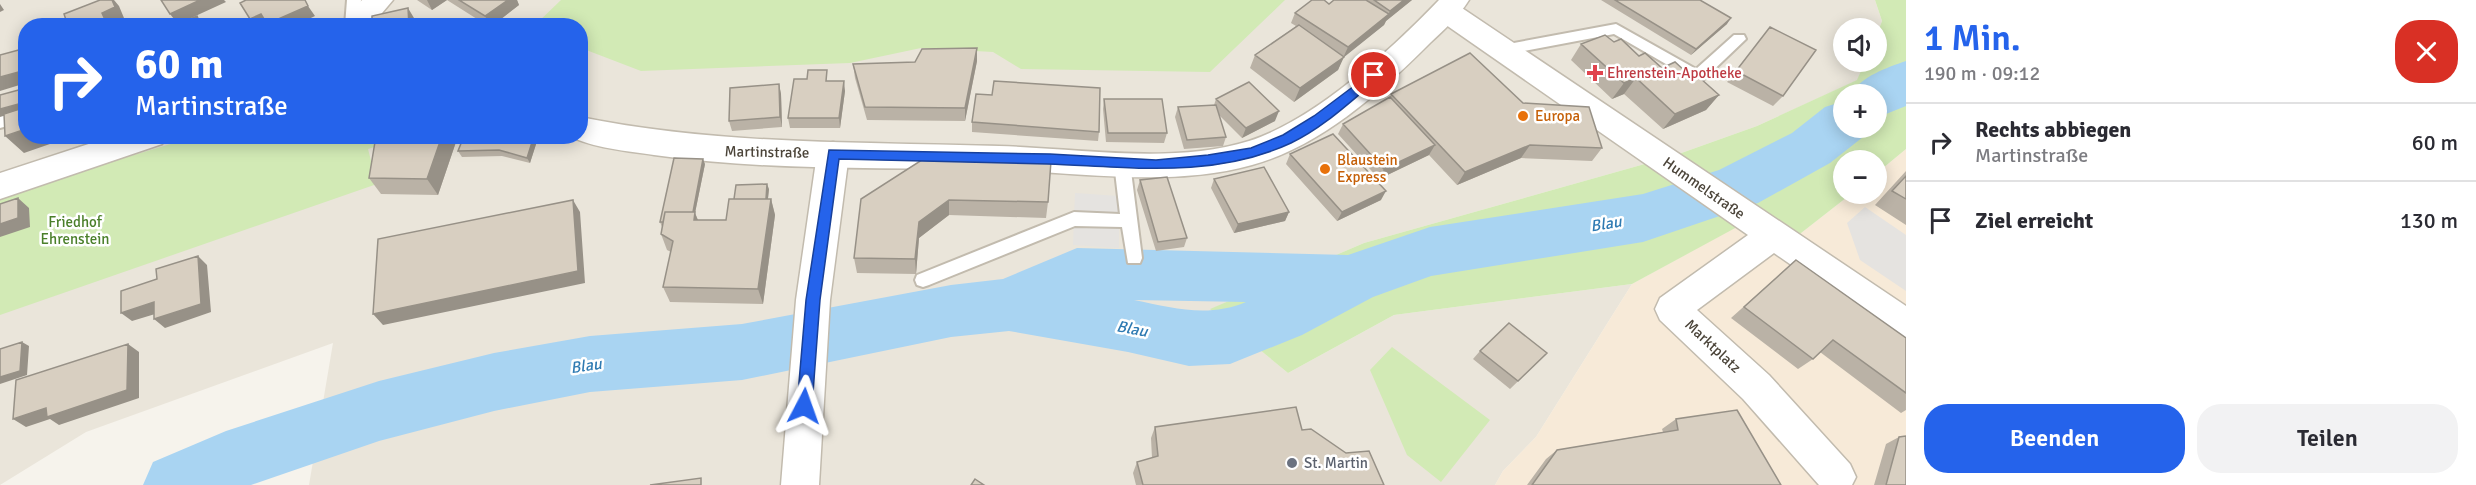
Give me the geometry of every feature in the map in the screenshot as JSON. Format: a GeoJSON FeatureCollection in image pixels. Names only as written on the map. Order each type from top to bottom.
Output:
{"type":"FeatureCollection","features":[{"type":"Feature","properties":{"kind":"street"},"geometry":{"type":"LineString","coordinates":[[361,18],[380,0]]}},
{"type":"Feature","properties":{"kind":"street","name":"Hummelstraße"},"geometry":{"type":"LineString","coordinates":[[1451,5],[1503,50],[1906,325]]}},
{"type":"Feature","properties":{"kind":"street","name":"Martinstraße"},"geometry":{"type":"LineString","coordinates":[[588,131],[650,145],[691,150],[1156,165],[1208,160],[1252,152],[1287,139],[1318,120],[1374,75],[1451,5]]}},
{"type":"Feature","properties":{"kind":"street"},"geometry":{"type":"LineString","coordinates":[[0,186],[127,144]]}},
{"type":"Feature","properties":{"kind":"street"},"geometry":{"type":"LineString","coordinates":[[800,485],[813,300],[833,154]]}},
{"type":"Feature","properties":{"kind":"street","name":"Marktplatz"},"geometry":{"type":"LineString","coordinates":[[1759,225],[1672,309],[1756,387],[1836,477]]}},
{"type":"Feature","properties":{"kind":"lane"},"geometry":{"type":"LineString","coordinates":[[353,18],[354,0]]}},
{"type":"Feature","properties":{"kind":"lane"},"geometry":{"type":"LineString","coordinates":[[1503,50],[1616,29],[1697,77],[1739,39]]}},
{"type":"Feature","properties":{"kind":"lane"},"geometry":{"type":"LineString","coordinates":[[0,123],[18,117]]}},
{"type":"Feature","properties":{"kind":"lane"},"geometry":{"type":"LineString","coordinates":[[1122,163],[1134,258]]}},
{"type":"Feature","properties":{"kind":"lane"},"geometry":{"type":"LineString","coordinates":[[923,280],[1074,219],[1128,221]]}},
{"type":"Feature","properties":{"kind":"shaded area"},"geometry":{"type":"Polygon","coordinates":[[[0,0],[1875,0],[1881,18],[1833,18],[1833,72],[1861,72],[1858,80],[1849,84],[1833,84],[1833,91],[1757,126],[1673,156],[1364,243],[1211,309],[1288,373],[1394,315],[1632,284],[1536,437],[1503,471],[1495,485],[309,485],[333,343],[86,432],[0,485],[0,0]]]}},
{"type":"Feature","properties":{"kind":"shaded area"},"geometry":{"type":"Polygon","coordinates":[[[1906,149],[1906,485],[1495,485],[1503,471],[1536,437],[1632,284],[1761,213],[1796,237],[1838,204],[1887,204],[1887,165],[1906,149]]]}},
{"type":"Feature","properties":{"kind":"shaded area"},"geometry":{"type":"Polygon","coordinates":[[[1075,193],[1119,196],[1119,248],[1073,245],[1075,193]]]}},
{"type":"Feature","properties":{"kind":"shaded area"},"geometry":{"type":"Polygon","coordinates":[[[1865,207],[1906,235],[1906,291],[1860,260],[1847,223],[1865,207]]]}},
{"type":"Feature","properties":{"kind":"green space"},"geometry":{"type":"Polygon","coordinates":[[[561,0],[1285,0],[1210,72],[1021,69],[993,52],[921,48],[850,63],[641,71],[588,51],[588,18],[542,18],[561,0]]]}},
{"type":"Feature","properties":{"kind":"green space"},"geometry":{"type":"Polygon","coordinates":[[[1875,0],[1906,0],[1906,149],[1887,165],[1887,150],[1833,150],[1833,204],[1838,204],[1796,237],[1761,214],[1632,284],[1394,315],[1288,373],[1210,309],[1364,243],[1673,156],[1757,126],[1833,91],[1833,138],[1887,138],[1887,84],[1848,84],[1857,80],[1861,72],[1887,72],[1887,18],[1881,18],[1875,0]]]}},
{"type":"Feature","properties":{"kind":"green space","name":"Friedhof Ehrenstein"},"geometry":{"type":"Polygon","coordinates":[[[171,144],[384,144],[368,149],[377,184],[0,315],[0,199],[67,175],[171,144]]]}},
{"type":"Feature","properties":{"kind":"green space"},"geometry":{"type":"Polygon","coordinates":[[[1392,347],[1490,420],[1441,482],[1407,455],[1370,370],[1392,347]]]}},
{"type":"Feature","properties":{"kind":"building"},"geometry":{"type":"Polygon","coordinates":[[[100,0],[112,0],[115,7],[102,13],[104,18],[65,18],[64,14],[100,0]]]}},
{"type":"Feature","properties":{"kind":"building"},"geometry":{"type":"Polygon","coordinates":[[[161,0],[200,0],[170,14],[161,0]]]}},
{"type":"Feature","properties":{"kind":"building"},"geometry":{"type":"Polygon","coordinates":[[[246,0],[305,0],[308,6],[281,18],[263,18],[261,14],[249,18],[240,3],[246,0]]]}},
{"type":"Feature","properties":{"kind":"building"},"geometry":{"type":"Polygon","coordinates":[[[459,0],[508,0],[485,16],[459,0]]]}},
{"type":"Feature","properties":{"kind":"building"},"geometry":{"type":"Polygon","coordinates":[[[1312,0],[1324,0],[1329,4],[1334,0],[1366,0],[1389,14],[1348,47],[1295,13],[1312,0]]]}},
{"type":"Feature","properties":{"kind":"building"},"geometry":{"type":"Polygon","coordinates":[[[1374,0],[1404,0],[1390,11],[1374,0]]]}},
{"type":"Feature","properties":{"kind":"building"},"geometry":{"type":"Polygon","coordinates":[[[1615,0],[1700,0],[1731,18],[1696,49],[1615,0]]]}},
{"type":"Feature","properties":{"kind":"building"},"geometry":{"type":"Polygon","coordinates":[[[408,8],[409,18],[372,18],[372,16],[408,8]]]}},
{"type":"Feature","properties":{"kind":"building"},"geometry":{"type":"Polygon","coordinates":[[[1299,25],[1344,57],[1300,88],[1255,55],[1299,25]]]}},
{"type":"Feature","properties":{"kind":"building"},"geometry":{"type":"Polygon","coordinates":[[[1770,27],[1816,50],[1783,96],[1736,71],[1770,27]]]}},
{"type":"Feature","properties":{"kind":"building"},"geometry":{"type":"Polygon","coordinates":[[[1605,35],[1614,42],[1621,39],[1639,56],[1645,53],[1662,68],[1675,62],[1686,72],[1691,70],[1719,95],[1675,114],[1636,78],[1624,83],[1581,44],[1605,35]]]}},
{"type":"Feature","properties":{"kind":"building"},"geometry":{"type":"Polygon","coordinates":[[[977,48],[965,108],[865,107],[853,64],[915,62],[922,49],[977,48]]]}},
{"type":"Feature","properties":{"kind":"building"},"geometry":{"type":"Polygon","coordinates":[[[18,50],[18,72],[0,77],[0,55],[18,50]]]}},
{"type":"Feature","properties":{"kind":"building"},"geometry":{"type":"Polygon","coordinates":[[[1470,53],[1523,103],[1589,107],[1602,148],[1530,145],[1465,172],[1391,94],[1470,53]]]}},
{"type":"Feature","properties":{"kind":"building"},"geometry":{"type":"Polygon","coordinates":[[[808,70],[827,70],[826,81],[844,81],[839,118],[788,118],[794,79],[807,79],[808,70]]]}},
{"type":"Feature","properties":{"kind":"building"},"geometry":{"type":"Polygon","coordinates":[[[994,81],[1100,88],[1099,132],[972,122],[976,94],[992,95],[994,81]]]}},
{"type":"Feature","properties":{"kind":"building"},"geometry":{"type":"Polygon","coordinates":[[[1249,82],[1279,111],[1246,128],[1216,99],[1249,82]]]}},
{"type":"Feature","properties":{"kind":"building"},"geometry":{"type":"Polygon","coordinates":[[[779,84],[780,117],[729,121],[730,88],[779,84]]]}},
{"type":"Feature","properties":{"kind":"building"},"geometry":{"type":"Polygon","coordinates":[[[18,90],[18,104],[0,109],[0,95],[18,90]]]}},
{"type":"Feature","properties":{"kind":"building"},"geometry":{"type":"Polygon","coordinates":[[[1390,97],[1435,145],[1384,169],[1343,124],[1390,97]]]}},
{"type":"Feature","properties":{"kind":"building"},"geometry":{"type":"Polygon","coordinates":[[[1104,99],[1162,99],[1167,133],[1108,133],[1104,99]]]}},
{"type":"Feature","properties":{"kind":"building"},"geometry":{"type":"Polygon","coordinates":[[[1216,105],[1226,137],[1187,140],[1178,107],[1216,105]]]}},
{"type":"Feature","properties":{"kind":"building"},"geometry":{"type":"Polygon","coordinates":[[[18,110],[18,132],[5,136],[4,114],[18,110]]]}},
{"type":"Feature","properties":{"kind":"building"},"geometry":{"type":"Polygon","coordinates":[[[1333,134],[1386,191],[1342,212],[1290,154],[1333,134]]]}},
{"type":"Feature","properties":{"kind":"building"},"geometry":{"type":"Polygon","coordinates":[[[375,144],[439,144],[427,179],[369,178],[375,144]]]}},
{"type":"Feature","properties":{"kind":"building"},"geometry":{"type":"Polygon","coordinates":[[[461,144],[531,144],[527,158],[499,150],[458,151],[461,144]]]}},
{"type":"Feature","properties":{"kind":"building"},"geometry":{"type":"Polygon","coordinates":[[[928,156],[1051,161],[1048,202],[949,200],[919,222],[915,259],[854,258],[861,199],[928,156]]]}},
{"type":"Feature","properties":{"kind":"building"},"geometry":{"type":"Polygon","coordinates":[[[674,158],[703,159],[693,212],[665,212],[663,222],[660,222],[674,158]]]}},
{"type":"Feature","properties":{"kind":"building"},"geometry":{"type":"Polygon","coordinates":[[[1264,167],[1289,212],[1238,224],[1214,179],[1264,167]]]}},
{"type":"Feature","properties":{"kind":"building"},"geometry":{"type":"Polygon","coordinates":[[[1906,176],[1906,199],[1892,191],[1906,176]]]}},
{"type":"Feature","properties":{"kind":"building"},"geometry":{"type":"Polygon","coordinates":[[[1167,177],[1187,238],[1158,242],[1140,180],[1167,177]]]}},
{"type":"Feature","properties":{"kind":"building"},"geometry":{"type":"Polygon","coordinates":[[[767,184],[766,199],[734,199],[736,185],[767,184]]]}},
{"type":"Feature","properties":{"kind":"building"},"geometry":{"type":"Polygon","coordinates":[[[18,198],[18,218],[0,224],[0,204],[18,198]]]}},
{"type":"Feature","properties":{"kind":"building"},"geometry":{"type":"Polygon","coordinates":[[[729,199],[771,199],[758,289],[663,287],[673,241],[661,234],[665,212],[695,212],[694,220],[726,220],[729,199]]]}},
{"type":"Feature","properties":{"kind":"building"},"geometry":{"type":"Polygon","coordinates":[[[573,200],[578,271],[373,314],[378,239],[573,200]]]}},
{"type":"Feature","properties":{"kind":"building"},"geometry":{"type":"Polygon","coordinates":[[[198,256],[201,304],[154,319],[154,302],[121,313],[121,291],[157,279],[156,269],[198,256]]]}},
{"type":"Feature","properties":{"kind":"building"},"geometry":{"type":"Polygon","coordinates":[[[1796,260],[1906,338],[1906,393],[1833,340],[1813,359],[1744,307],[1796,260]]]}},
{"type":"Feature","properties":{"kind":"building"},"geometry":{"type":"Polygon","coordinates":[[[1509,323],[1547,353],[1518,381],[1480,351],[1509,323]]]}},
{"type":"Feature","properties":{"kind":"building"},"geometry":{"type":"Polygon","coordinates":[[[22,342],[20,371],[0,377],[0,349],[22,342]]]}},
{"type":"Feature","properties":{"kind":"building"},"geometry":{"type":"Polygon","coordinates":[[[128,344],[127,390],[47,417],[46,408],[13,419],[16,380],[128,344]]]}},
{"type":"Feature","properties":{"kind":"building"},"geometry":{"type":"Polygon","coordinates":[[[1296,407],[1302,430],[1311,429],[1346,453],[1369,451],[1384,485],[1143,485],[1137,462],[1158,456],[1155,427],[1296,407]]]}},
{"type":"Feature","properties":{"kind":"building"},"geometry":{"type":"Polygon","coordinates":[[[1737,410],[1781,485],[1532,485],[1557,450],[1678,430],[1676,419],[1737,410]]]}},
{"type":"Feature","properties":{"kind":"building"},"geometry":{"type":"Polygon","coordinates":[[[1906,436],[1906,485],[1886,485],[1899,437],[1906,436]]]}},
{"type":"Feature","properties":{"kind":"building"},"geometry":{"type":"Polygon","coordinates":[[[701,478],[701,485],[650,485],[701,478]]]}},
{"type":"Feature","properties":{"kind":"building"},"geometry":{"type":"Polygon","coordinates":[[[975,479],[984,485],[971,485],[975,479]]]}},
{"type":"Feature","properties":{"kind":"waterway","name":"Blau"},"geometry":{"type":"LineString","coordinates":[[1887,92],[1906,81]]}},
{"type":"Feature","properties":{"kind":"waterway","name":"Blau"},"geometry":{"type":"LineString","coordinates":[[1009,305],[1128,325],[1189,339],[1230,337],[1280,316],[1352,279],[1430,252],[1643,218],[1738,187],[1811,148],[1833,131]]}},
{"type":"Feature","properties":{"kind":"waterway","name":"Blau"},"geometry":{"type":"LineString","coordinates":[[1009,305],[1077,273],[1345,279]]}},
{"type":"Feature","properties":{"kind":"waterway","name":"Blau"},"geometry":{"type":"LineString","coordinates":[[177,485],[226,462],[379,411],[494,382],[590,364],[742,352],[951,311],[1009,305]]}},
{"type":"Feature","properties":{"kind":"place","name":"Ehrenstein-Apotheke"},"geometry":{"type":"Point","coordinates":[1595,73]}},
{"type":"Feature","properties":{"kind":"place","name":"Europa"},"geometry":{"type":"Point","coordinates":[1523,116]}},
{"type":"Feature","properties":{"kind":"place","name":"Blaustein Express"},"geometry":{"type":"Point","coordinates":[1325,169]}},
{"type":"Feature","properties":{"kind":"place","name":"St. Martin"},"geometry":{"type":"Point","coordinates":[1292,463]}},
{"type":"Feature","properties":{"kind":"route"},"geometry":{"type":"LineString","coordinates":[[804,406],[813,300],[833,154],[1050,159],[1156,165],[1208,160],[1252,152],[1287,139],[1318,120],[1374,75]]}}]}
